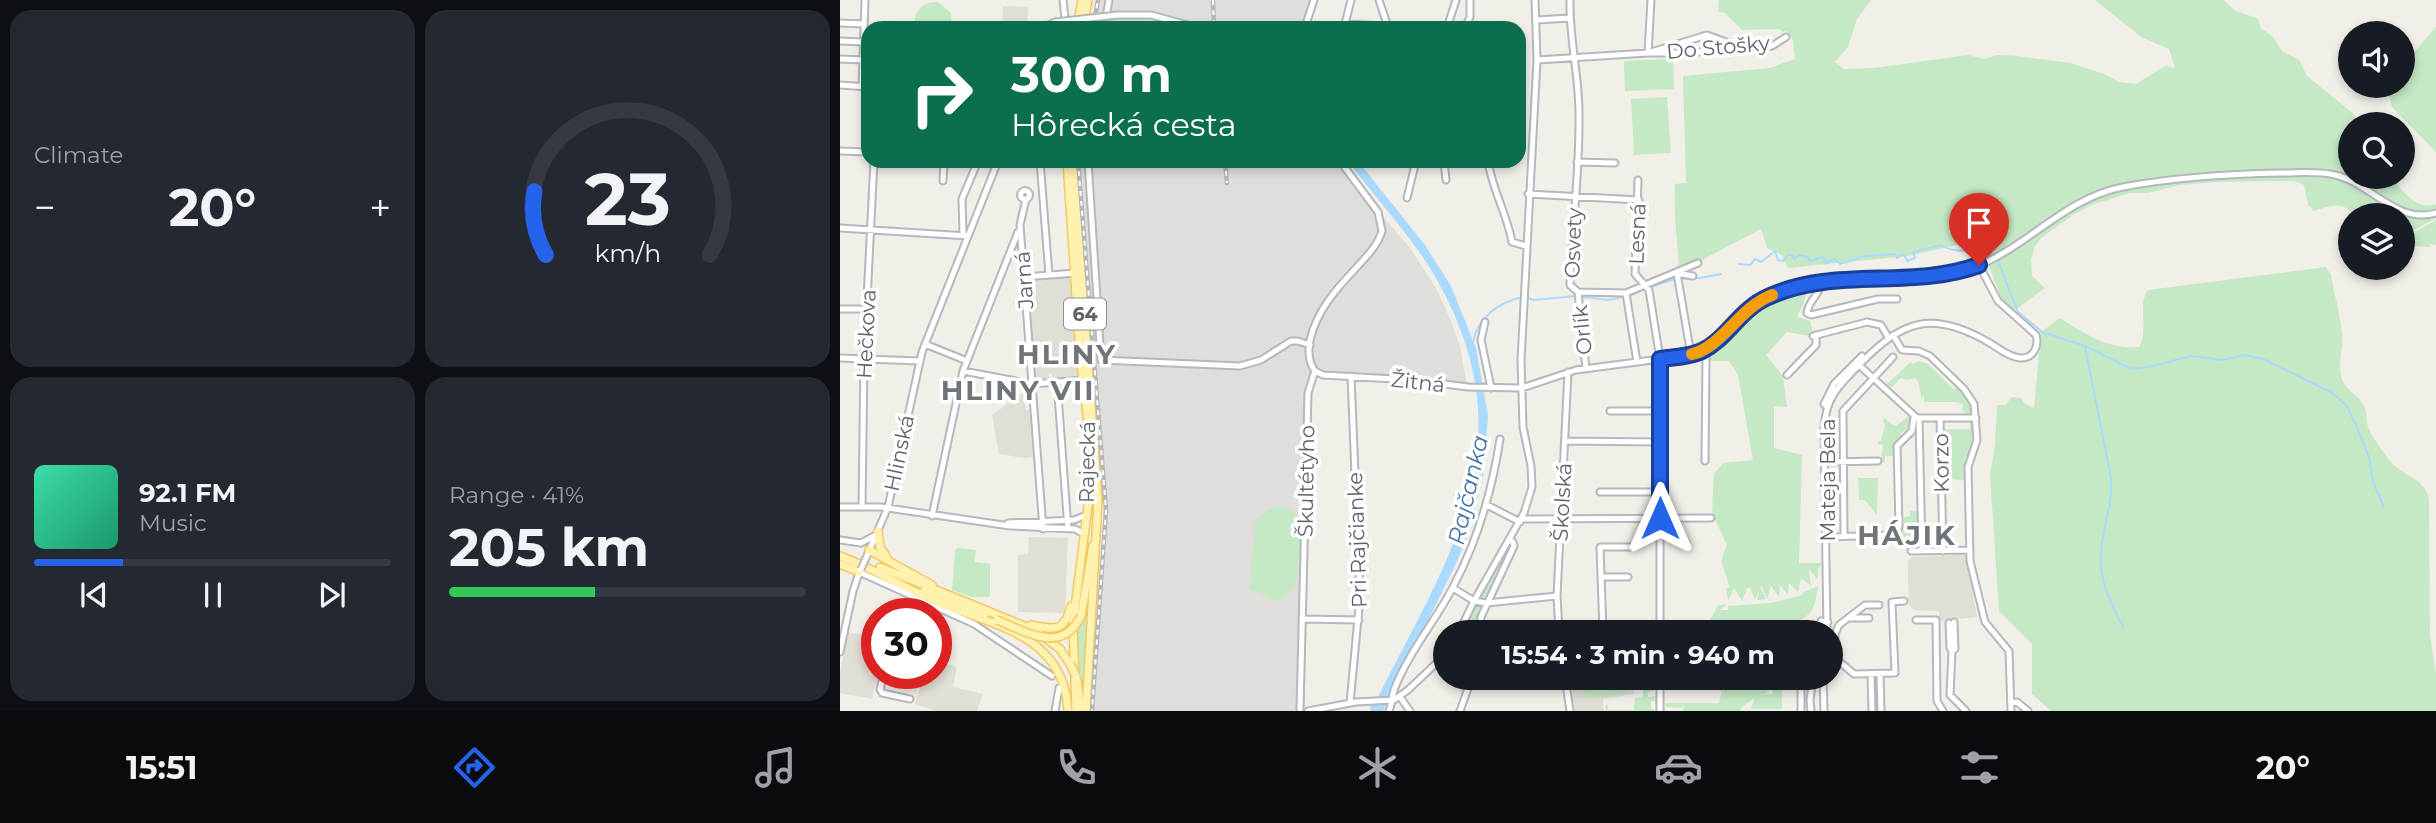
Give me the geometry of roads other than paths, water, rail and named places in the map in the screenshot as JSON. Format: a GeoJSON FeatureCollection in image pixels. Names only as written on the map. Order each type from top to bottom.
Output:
{"type":"FeatureCollection","features":[{"type":"Feature","properties":{"kind":"main road"},"geometry":{"type":"LineString","coordinates":[[1078,21],[1082,0]]}},
{"type":"Feature","properties":{"kind":"main road"},"geometry":{"type":"LineString","coordinates":[[1084,21],[1088,0]]}},
{"type":"Feature","properties":{"kind":"main road","name":"Rajecká"},"geometry":{"type":"LineString","coordinates":[[1068,168],[1091,450],[1091,477],[1073,636],[1076,711]]}},
{"type":"Feature","properties":{"kind":"main road","name":"Rajecká"},"geometry":{"type":"LineString","coordinates":[[1073,168],[1086,356],[1097,467],[1097,535]]}},
{"type":"Feature","properties":{"kind":"main road"},"geometry":{"type":"LineString","coordinates":[[878,531],[880,547],[887,558]]}},
{"type":"Feature","properties":{"kind":"main road"},"geometry":{"type":"LineString","coordinates":[[912,590],[925,591],[1036,636],[1052,638],[1071,631],[1082,616],[1093,545],[1097,535]]}},
{"type":"Feature","properties":{"kind":"main road"},"geometry":{"type":"LineString","coordinates":[[1076,711],[1097,535]]}},
{"type":"Feature","properties":{"kind":"main road"},"geometry":{"type":"LineString","coordinates":[[840,554],[912,590],[1029,641],[1047,656],[1059,673],[1076,711]]}},
{"type":"Feature","properties":{"kind":"main road"},"geometry":{"type":"LineString","coordinates":[[840,554],[1014,622],[1047,638],[1060,649],[1076,676],[1080,692],[1076,711]]}},
{"type":"Feature","properties":{"kind":"main road"},"geometry":{"type":"LineString","coordinates":[[868,554],[887,558],[947,595]]}},
{"type":"Feature","properties":{"kind":"main road"},"geometry":{"type":"LineString","coordinates":[[840,564],[860,570]]}},
{"type":"Feature","properties":{"kind":"main road"},"geometry":{"type":"LineString","coordinates":[[1014,622],[1042,628],[1059,627],[1067,620],[1076,596]]}},
{"type":"Feature","properties":{"kind":"street"},"geometry":{"type":"LineString","coordinates":[[864,0],[864,21]]}},
{"type":"Feature","properties":{"kind":"street"},"geometry":{"type":"LineString","coordinates":[[1063,0],[1065,21]]}},
{"type":"Feature","properties":{"kind":"street"},"geometry":{"type":"LineString","coordinates":[[1105,21],[1109,0]]}},
{"type":"Feature","properties":{"kind":"street"},"geometry":{"type":"LineString","coordinates":[[1307,21],[1314,0]]}},
{"type":"Feature","properties":{"kind":"street"},"geometry":{"type":"LineString","coordinates":[[1345,21],[1351,0]]}},
{"type":"Feature","properties":{"kind":"street"},"geometry":{"type":"LineString","coordinates":[[1379,0],[1386,21]]}},
{"type":"Feature","properties":{"kind":"street"},"geometry":{"type":"LineString","coordinates":[[1449,21],[1456,0]]}},
{"type":"Feature","properties":{"kind":"street"},"geometry":{"type":"LineString","coordinates":[[1469,21],[1470,0]]}},
{"type":"Feature","properties":{"kind":"street"},"geometry":{"type":"LineString","coordinates":[[1465,620],[1530,500],[1532,480],[1523,427],[1524,297],[1537,60],[1535,1],[1544,0]]}},
{"type":"Feature","properties":{"kind":"street","name":"Osvety"},"geometry":{"type":"LineString","coordinates":[[1570,0],[1579,110],[1570,285],[1578,295],[1607,291]]}},
{"type":"Feature","properties":{"kind":"street"},"geometry":{"type":"LineString","coordinates":[[1648,52],[1651,0]]}},
{"type":"Feature","properties":{"kind":"street"},"geometry":{"type":"LineString","coordinates":[[1064,21],[1146,14],[1170,21]]}},
{"type":"Feature","properties":{"kind":"street"},"geometry":{"type":"LineString","coordinates":[[1537,20],[1570,18]]}},
{"type":"Feature","properties":{"kind":"street"},"geometry":{"type":"LineString","coordinates":[[840,23],[861,24]]}},
{"type":"Feature","properties":{"kind":"street","name":"Do Stošky"},"geometry":{"type":"LineString","coordinates":[[1648,52],[1707,35],[1726,42]]}},
{"type":"Feature","properties":{"kind":"street","name":"Do Stošky"},"geometry":{"type":"LineString","coordinates":[[1537,60],[1772,46],[1786,37]]}},
{"type":"Feature","properties":{"kind":"street"},"geometry":{"type":"LineString","coordinates":[[840,41],[861,42]]}},
{"type":"Feature","properties":{"kind":"street"},"geometry":{"type":"LineString","coordinates":[[840,59],[861,60]]}},
{"type":"Feature","properties":{"kind":"street"},"geometry":{"type":"LineString","coordinates":[[840,85],[861,87]]}},
{"type":"Feature","properties":{"kind":"street"},"geometry":{"type":"LineString","coordinates":[[840,151],[861,152]]}},
{"type":"Feature","properties":{"kind":"street"},"geometry":{"type":"LineString","coordinates":[[1577,162],[1615,163]]}},
{"type":"Feature","properties":{"kind":"street","name":"Hečkova"},"geometry":{"type":"LineString","coordinates":[[862,507],[864,359],[874,168]]}},
{"type":"Feature","properties":{"kind":"street"},"geometry":{"type":"LineString","coordinates":[[943,181],[944,168]]}},
{"type":"Feature","properties":{"kind":"street","name":"Hlinská"},"geometry":{"type":"LineString","coordinates":[[966,235],[962,199],[975,168]]}},
{"type":"Feature","properties":{"kind":"street","name":"Hlinská"},"geometry":{"type":"LineString","coordinates":[[840,652],[860,570],[888,508],[919,361],[966,235],[995,168]]}},
{"type":"Feature","properties":{"kind":"street"},"geometry":{"type":"LineString","coordinates":[[1041,168],[1049,275]]}},
{"type":"Feature","properties":{"kind":"street"},"geometry":{"type":"LineString","coordinates":[[1088,168],[1101,360],[1240,366],[1261,360],[1291,341],[1310,345],[1315,323],[1324,307],[1374,247],[1382,233],[1382,221],[1378,212],[1345,168]]}},
{"type":"Feature","properties":{"kind":"street"},"geometry":{"type":"LineString","coordinates":[[1407,198],[1414,168]]}},
{"type":"Feature","properties":{"kind":"street"},"geometry":{"type":"LineString","coordinates":[[1445,168],[1446,180]]}},
{"type":"Feature","properties":{"kind":"street"},"geometry":{"type":"LineString","coordinates":[[1489,168],[1512,242],[1527,246]]}},
{"type":"Feature","properties":{"kind":"street"},"geometry":{"type":"LineString","coordinates":[[1705,461],[1706,357],[1703,351],[1757,303],[1777,293],[1820,282],[1933,277],[1979,265],[2088,198],[2111,190],[2196,176],[2322,173],[2345,178],[2400,211],[2422,215],[2436,212]]}},
{"type":"Feature","properties":{"kind":"street","name":"Lesná"},"geometry":{"type":"LineString","coordinates":[[1638,180],[1635,274],[1647,287]]}},
{"type":"Feature","properties":{"kind":"street"},"geometry":{"type":"LineString","coordinates":[[1528,194],[1639,200]]}},
{"type":"Feature","properties":{"kind":"street","name":"Jarná"},"geometry":{"type":"LineString","coordinates":[[1026,199],[1020,229],[1021,250],[1043,529]]}},
{"type":"Feature","properties":{"kind":"street"},"geometry":{"type":"LineString","coordinates":[[840,228],[966,235]]}},
{"type":"Feature","properties":{"kind":"street"},"geometry":{"type":"LineString","coordinates":[[932,516],[963,372],[1020,229]]}},
{"type":"Feature","properties":{"kind":"street"},"geometry":{"type":"LineString","coordinates":[[1012,246],[1021,250]]}},
{"type":"Feature","properties":{"kind":"street","name":"Lesná"},"geometry":{"type":"LineString","coordinates":[[1607,291],[1626,295],[1678,277],[1698,263]]}},
{"type":"Feature","properties":{"kind":"street","name":"Mateja Bela"},"geometry":{"type":"LineString","coordinates":[[1828,620],[1824,428],[1827,407],[1835,391],[1851,371],[1888,338],[1922,324],[1948,324],[1971,332],[2013,356],[2023,358],[2030,356],[2037,345],[2036,335],[1998,301],[1979,265]]}},
{"type":"Feature","properties":{"kind":"street"},"geometry":{"type":"LineString","coordinates":[[1024,277],[1076,273]]}},
{"type":"Feature","properties":{"kind":"street"},"geometry":{"type":"LineString","coordinates":[[1691,355],[1678,277],[1693,276]]}},
{"type":"Feature","properties":{"kind":"street"},"geometry":{"type":"LineString","coordinates":[[1820,282],[1820,290],[1808,306],[1807,313],[1811,316],[1878,299],[1893,300]]}},
{"type":"Feature","properties":{"kind":"street"},"geometry":{"type":"LineString","coordinates":[[1647,287],[1660,359],[1660,620]]}},
{"type":"Feature","properties":{"kind":"street","name":"Orlík"},"geometry":{"type":"LineString","coordinates":[[1578,295],[1586,369]]}},
{"type":"Feature","properties":{"kind":"street"},"geometry":{"type":"LineString","coordinates":[[1626,295],[1636,362]]}},
{"type":"Feature","properties":{"kind":"street"},"geometry":{"type":"LineString","coordinates":[[840,309],[866,309]]}},
{"type":"Feature","properties":{"kind":"street"},"geometry":{"type":"LineString","coordinates":[[1787,374],[1816,345],[1815,335],[1871,321],[1878,323],[1888,338],[1902,350],[1927,354],[1961,385],[1971,399],[1976,418],[1976,444],[1968,467],[1969,550],[1984,622],[2009,651],[2011,711]]}},
{"type":"Feature","properties":{"kind":"street"},"geometry":{"type":"LineString","coordinates":[[1485,323],[1481,340],[1489,388]]}},
{"type":"Feature","properties":{"kind":"street"},"geometry":{"type":"LineString","coordinates":[[1885,330],[1900,331]]}},
{"type":"Feature","properties":{"kind":"street"},"geometry":{"type":"LineString","coordinates":[[1851,371],[1879,339],[1888,338]]}},
{"type":"Feature","properties":{"kind":"street"},"geometry":{"type":"LineString","coordinates":[[925,344],[967,361]]}},
{"type":"Feature","properties":{"kind":"street","name":"Škultétyho"},"geometry":{"type":"LineString","coordinates":[[1301,710],[1308,393],[1315,372],[1310,364],[1310,345]]}},
{"type":"Feature","properties":{"kind":"street","name":"Žitná"},"geometry":{"type":"LineString","coordinates":[[1315,372],[1323,375],[1412,380],[1472,387],[1522,387],[1568,372],[1691,355],[1703,351]]}},
{"type":"Feature","properties":{"kind":"street"},"geometry":{"type":"LineString","coordinates":[[1844,536],[1844,408],[1893,357]]}},
{"type":"Feature","properties":{"kind":"street"},"geometry":{"type":"LineString","coordinates":[[840,358],[919,361]]}},
{"type":"Feature","properties":{"kind":"street"},"geometry":{"type":"LineString","coordinates":[[1859,365],[1917,418],[1976,418]]}},
{"type":"Feature","properties":{"kind":"street"},"geometry":{"type":"LineString","coordinates":[[963,372],[1032,384],[1084,380]]}},
{"type":"Feature","properties":{"kind":"street","name":"Školská"},"geometry":{"type":"LineString","coordinates":[[1558,620],[1560,519],[1568,372]]}},
{"type":"Feature","properties":{"kind":"street","name":"Pri Rajčianke"},"geometry":{"type":"LineString","coordinates":[[1345,711],[1359,620],[1360,571],[1351,376]]}},
{"type":"Feature","properties":{"kind":"street"},"geometry":{"type":"LineString","coordinates":[[1057,382],[1068,529]]}},
{"type":"Feature","properties":{"kind":"street"},"geometry":{"type":"LineString","coordinates":[[1609,411],[1660,411]]}},
{"type":"Feature","properties":{"kind":"street"},"geometry":{"type":"LineString","coordinates":[[1827,537],[1894,535],[1899,530],[1898,444],[1912,431],[1917,418]]}},
{"type":"Feature","properties":{"kind":"street","name":"Korzo"},"geometry":{"type":"LineString","coordinates":[[1917,418],[1922,551]]}},
{"type":"Feature","properties":{"kind":"street","name":"Korzo"},"geometry":{"type":"LineString","coordinates":[[1940,418],[1943,551]]}},
{"type":"Feature","properties":{"kind":"street"},"geometry":{"type":"LineString","coordinates":[[1389,711],[1395,689],[1411,657],[1453,588],[1475,541],[1487,505],[1500,439]]}},
{"type":"Feature","properties":{"kind":"street"},"geometry":{"type":"LineString","coordinates":[[1565,441],[1660,442]]}},
{"type":"Feature","properties":{"kind":"street"},"geometry":{"type":"LineString","coordinates":[[1825,462],[1878,461]]}},
{"type":"Feature","properties":{"kind":"street"},"geometry":{"type":"LineString","coordinates":[[1600,492],[1660,492]]}},
{"type":"Feature","properties":{"kind":"street"},"geometry":{"type":"LineString","coordinates":[[1487,505],[1520,520],[1711,518]]}},
{"type":"Feature","properties":{"kind":"street"},"geometry":{"type":"LineString","coordinates":[[840,507],[888,508],[1043,529],[1075,529],[1084,534]]}},
{"type":"Feature","properties":{"kind":"street"},"geometry":{"type":"LineString","coordinates":[[995,523],[1068,520],[1087,515]]}},
{"type":"Feature","properties":{"kind":"street"},"geometry":{"type":"LineString","coordinates":[[840,540],[865,542],[878,531]]}},
{"type":"Feature","properties":{"kind":"street"},"geometry":{"type":"LineString","coordinates":[[1480,620],[1514,546],[1509,540]]}},
{"type":"Feature","properties":{"kind":"street"},"geometry":{"type":"LineString","coordinates":[[1603,620],[1601,547],[1630,547]]}},
{"type":"Feature","properties":{"kind":"street"},"geometry":{"type":"LineString","coordinates":[[1911,551],[1969,550]]}},
{"type":"Feature","properties":{"kind":"street"},"geometry":{"type":"LineString","coordinates":[[860,570],[974,624],[1052,676]]}},
{"type":"Feature","properties":{"kind":"street"},"geometry":{"type":"LineString","coordinates":[[1601,577],[1628,577]]}},
{"type":"Feature","properties":{"kind":"street"},"geometry":{"type":"LineString","coordinates":[[1453,588],[1474,600],[1487,603],[1557,596]]}},
{"type":"Feature","properties":{"kind":"street"},"geometry":{"type":"LineString","coordinates":[[1843,664],[1854,674],[1895,673],[1892,602],[1904,601]]}},
{"type":"Feature","properties":{"kind":"street"},"geometry":{"type":"LineString","coordinates":[[1843,621],[1865,605],[1879,605]]}},
{"type":"Feature","properties":{"kind":"street"},"geometry":{"type":"LineString","coordinates":[[1849,618],[1869,618]]}},
{"type":"Feature","properties":{"kind":"street"},"geometry":{"type":"LineString","coordinates":[[1303,619],[1359,620]]}},
{"type":"Feature","properties":{"kind":"street"},"geometry":{"type":"LineString","coordinates":[[1916,620],[1936,620],[1937,701],[1943,711]]}},
{"type":"Feature","properties":{"kind":"street"},"geometry":{"type":"LineString","coordinates":[[1952,622],[1950,695],[1966,711]]}},
{"type":"Feature","properties":{"kind":"street"},"geometry":{"type":"LineString","coordinates":[[1301,710],[1348,703],[1391,701],[1400,697],[1433,666]]}},
{"type":"Feature","properties":{"kind":"street"},"geometry":{"type":"LineString","coordinates":[[1871,674],[1872,711]]}},
{"type":"Feature","properties":{"kind":"street"},"geometry":{"type":"LineString","coordinates":[[1880,674],[1881,711]]}},
{"type":"Feature","properties":{"kind":"street"},"geometry":{"type":"LineString","coordinates":[[1055,711],[1059,688]]}},
{"type":"Feature","properties":{"kind":"street"},"geometry":{"type":"LineString","coordinates":[[880,689],[882,693],[910,699]]}},
{"type":"Feature","properties":{"kind":"street"},"geometry":{"type":"LineString","coordinates":[[1460,711],[1467,690]]}},
{"type":"Feature","properties":{"kind":"street"},"geometry":{"type":"LineString","coordinates":[[1566,690],[1570,711]]}},
{"type":"Feature","properties":{"kind":"street"},"geometry":{"type":"LineString","coordinates":[[1660,690],[1661,711]]}},
{"type":"Feature","properties":{"kind":"street"},"geometry":{"type":"LineString","coordinates":[[1801,690],[1801,711]]}},
{"type":"Feature","properties":{"kind":"street"},"geometry":{"type":"LineString","coordinates":[[1811,690],[1811,711]]}},
{"type":"Feature","properties":{"kind":"street"},"geometry":{"type":"LineString","coordinates":[[1823,690],[1824,711]]}},
{"type":"Feature","properties":{"kind":"street"},"geometry":{"type":"LineString","coordinates":[[1400,697],[1410,711]]}},
{"type":"Feature","properties":{"kind":"street"},"geometry":{"type":"LineString","coordinates":[[2012,701],[2028,711]]}},
{"type":"Feature","properties":{"kind":"water"},"geometry":{"type":"Polygon","coordinates":[[[1354,168],[1364,168],[1425,245],[1451,286],[1476,348],[1488,415],[1483,478],[1468,534],[1456,564],[1383,711],[1371,711],[1370,707],[1378,697],[1431,593],[1453,544],[1469,494],[1478,445],[1477,393],[1464,338],[1437,280],[1406,234],[1354,168]]]}},
{"type":"Feature","properties":{"kind":"waterway"},"geometry":{"type":"LineString","coordinates":[[1739,264],[1750,265],[1755,259],[1761,262],[1775,251],[1778,260],[1783,261],[1788,255],[1792,255],[1794,259],[1799,255],[1808,257],[1810,261],[1823,257],[1826,263],[1834,259],[1840,264],[1866,256],[1895,254],[1897,258],[1904,254],[1907,261],[1915,258],[1913,252],[1941,245],[1959,250],[1989,250],[1998,261],[2018,312],[2042,332],[2085,346],[2131,369],[2190,356],[2223,360],[2245,355],[2263,359],[2331,392],[2347,406],[2369,457],[2373,482],[2384,507]]}},
{"type":"Feature","properties":{"kind":"waterway"},"geometry":{"type":"LineString","coordinates":[[1681,279],[1721,274]]}},
{"type":"Feature","properties":{"kind":"waterway"},"geometry":{"type":"LineString","coordinates":[[1650,287],[1675,279]]}},
{"type":"Feature","properties":{"kind":"waterway"},"geometry":{"type":"LineString","coordinates":[[1527,298],[1534,300],[1576,296],[1609,300],[1645,289]]}},
{"type":"Feature","properties":{"kind":"waterway"},"geometry":{"type":"LineString","coordinates":[[1473,342],[1479,325],[1490,312],[1522,297]]}},
{"type":"Feature","properties":{"kind":"waterway"},"geometry":{"type":"LineString","coordinates":[[2085,346],[2111,478],[2102,544],[2102,574],[2123,627]]}},
{"type":"Feature","properties":{"kind":"railway"},"geometry":{"type":"LineString","coordinates":[[1094,21],[1098,0]]}},
{"type":"Feature","properties":{"kind":"railway"},"geometry":{"type":"LineString","coordinates":[[1213,0],[1214,21]]}},
{"type":"Feature","properties":{"kind":"railway"},"geometry":{"type":"LineString","coordinates":[[1079,168],[1106,510],[1092,711]]}},
{"type":"Feature","properties":{"kind":"railway"},"geometry":{"type":"LineString","coordinates":[[1226,168],[1227,183]]}},
{"type":"Feature","properties":{"kind":"district","name":"HLINY"},"geometry":{"type":"Point","coordinates":[1067,354]}},
{"type":"Feature","properties":{"kind":"district","name":"HLINY VII"},"geometry":{"type":"Point","coordinates":[1018,390]}},
{"type":"Feature","properties":{"kind":"district","name":"HÁJIK"},"geometry":{"type":"Point","coordinates":[1907,535]}},
{"type":"Feature","properties":{"kind":"water label","name":"Rajčanka"},"geometry":{"type":"Point","coordinates":[1468,490]}}]}
